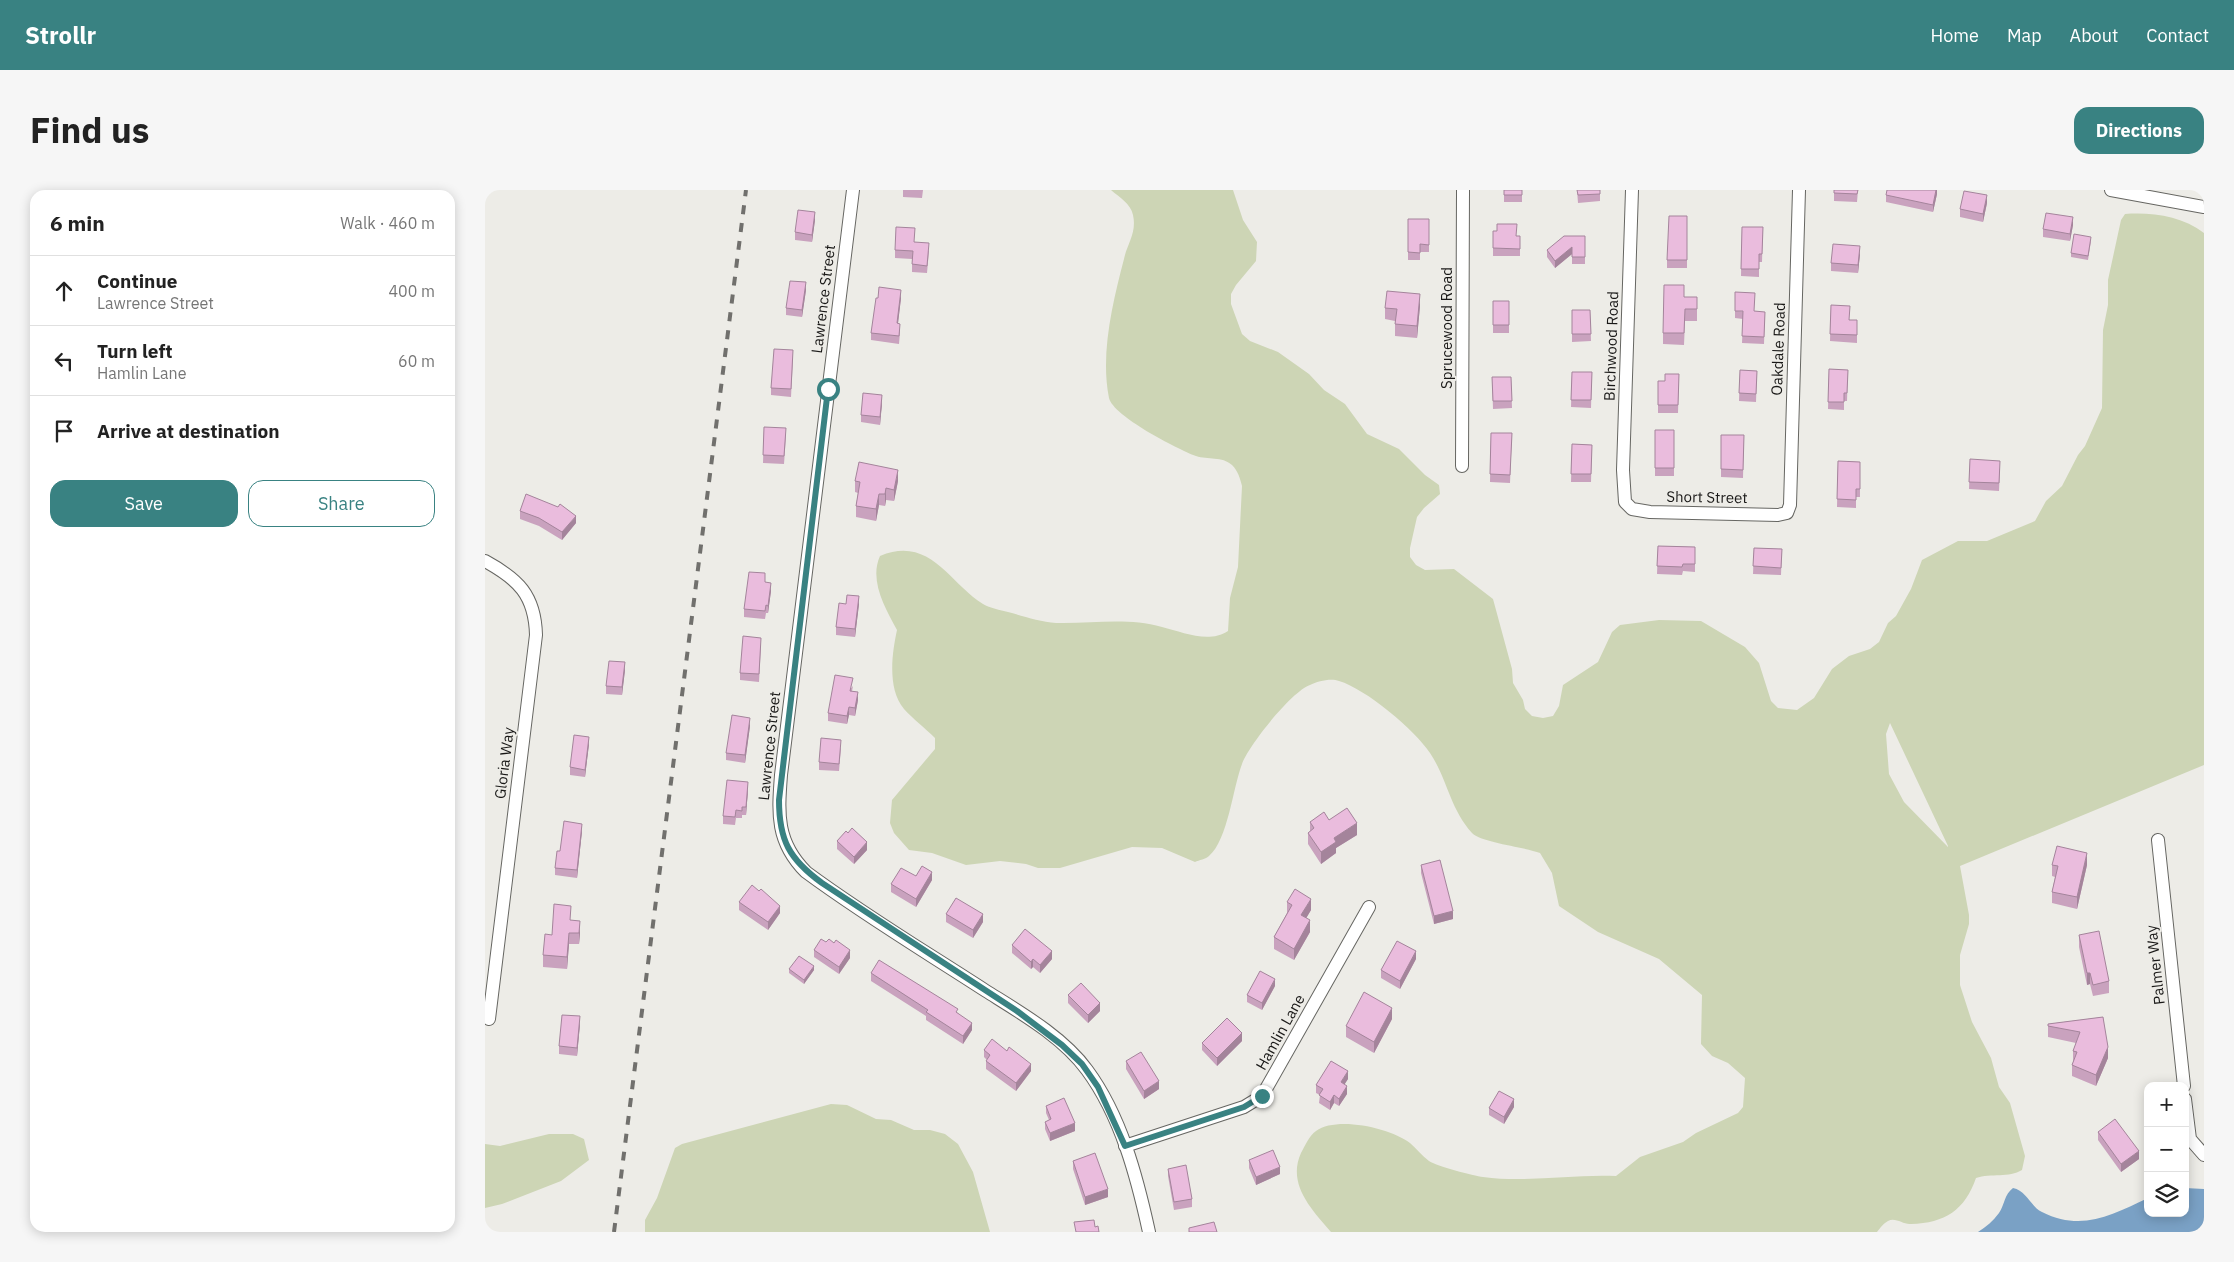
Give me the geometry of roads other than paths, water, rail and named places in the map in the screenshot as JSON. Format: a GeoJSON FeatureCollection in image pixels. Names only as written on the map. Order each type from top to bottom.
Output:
{"type":"FeatureCollection","features":[{"type":"Feature","properties":{"kind":"street","name":"Lawrence Street"},"geometry":{"type":"LineString","coordinates":[[853,190],[781,775],[779,817],[784,840],[798,864],[822,883],[1017,1011],[1065,1048],[1088,1071],[1098,1087],[1125,1146],[1140,1191],[1149,1232]]}},
{"type":"Feature","properties":{"kind":"street","name":"Sprucewood Road"},"geometry":{"type":"LineString","coordinates":[[1462,466],[1463,190]]}},
{"type":"Feature","properties":{"kind":"street","name":"Birchwood Road"},"geometry":{"type":"LineString","coordinates":[[1625,502],[1623,470],[1632,190]]}},
{"type":"Feature","properties":{"kind":"street","name":"Oakdale Road"},"geometry":{"type":"LineString","coordinates":[[1789,509],[1799,190]]}},
{"type":"Feature","properties":{"kind":"street"},"geometry":{"type":"LineString","coordinates":[[2111,190],[2204,207]]}},
{"type":"Feature","properties":{"kind":"street","name":"Short Street"},"geometry":{"type":"LineString","coordinates":[[1625,502],[1632,509],[1650,512],[1778,515],[1785,514],[1789,509]]}},
{"type":"Feature","properties":{"kind":"street","name":"Gloria Way"},"geometry":{"type":"LineString","coordinates":[[485,561],[512,577],[525,591],[530,602],[536,627],[536,643],[489,1019]]}},
{"type":"Feature","properties":{"kind":"street","name":"Palmer Way"},"geometry":{"type":"LineString","coordinates":[[2158,840],[2184,1082]]}},
{"type":"Feature","properties":{"kind":"street","name":"Hamlin Lane"},"geometry":{"type":"LineString","coordinates":[[1125,1146],[1244,1107],[1262,1096],[1369,907]]}},
{"type":"Feature","properties":{"kind":"street"},"geometry":{"type":"LineString","coordinates":[[2189,1126],[2191,1139],[2204,1155]]}},
{"type":"Feature","properties":{"kind":"water"},"geometry":{"type":"Polygon","coordinates":[[[2013,1188],[2022,1192],[2042,1212],[2070,1221],[2084,1221],[2109,1215],[2144,1200],[2144,1217],[2189,1217],[2189,1188],[2204,1189],[2204,1232],[1978,1232],[1997,1216],[2013,1188]]]}},
{"type":"Feature","properties":{"kind":"railway"},"geometry":{"type":"LineString","coordinates":[[614,1232],[746,190]]}}]}
